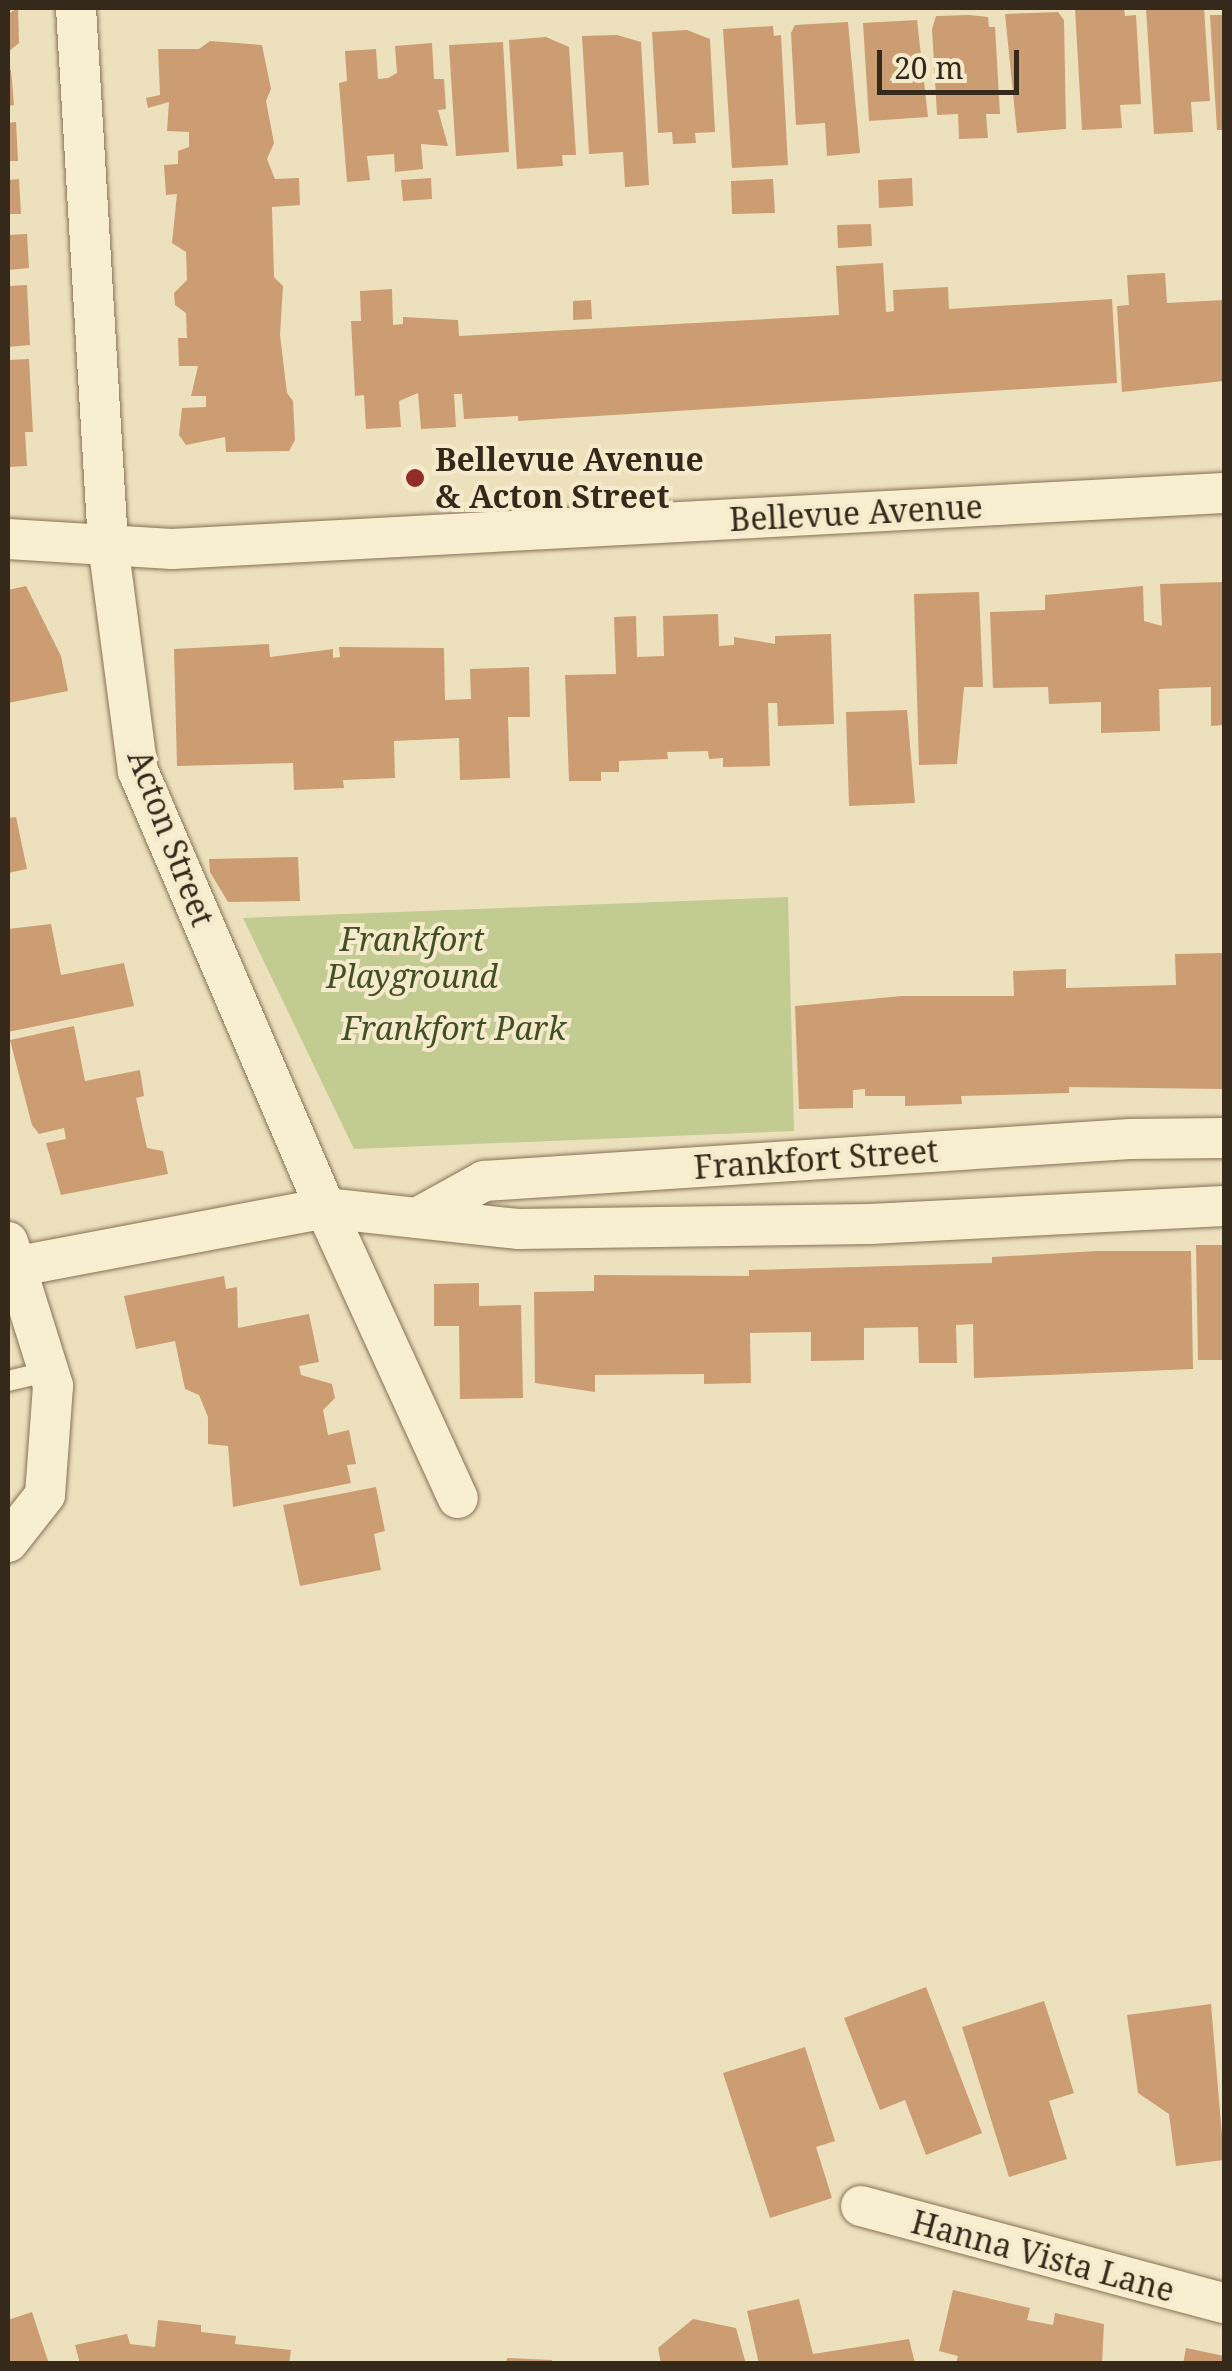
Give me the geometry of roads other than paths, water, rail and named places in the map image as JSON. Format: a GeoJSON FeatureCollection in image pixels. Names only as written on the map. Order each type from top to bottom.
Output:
{"type":"FeatureCollection","features":[{"type":"Feature","properties":{"kind":"street","name":"Acton Street"},"geometry":{"type":"LineString","coordinates":[[76,8],[108,544],[138,771],[325,1208],[458,1498]]}},
{"type":"Feature","properties":{"kind":"street","name":"Bellevue Avenue"},"geometry":{"type":"LineString","coordinates":[[8,538],[172,549],[1224,493]]}},
{"type":"Feature","properties":{"kind":"street","name":"Frankfort Street"},"geometry":{"type":"LineString","coordinates":[[416,1218],[484,1181],[1224,1138]]}},
{"type":"Feature","properties":{"kind":"street","name":"Frankfort Street"},"geometry":{"type":"LineString","coordinates":[[13,1254],[325,1208],[518,1229],[792,1225],[1224,1206]]}},
{"type":"Feature","properties":{"kind":"street"},"geometry":{"type":"LineString","coordinates":[[8,1542],[46,1495],[50,1371],[13,1254]]}},
{"type":"Feature","properties":{"kind":"street","name":"Hanna Vista Lane"},"geometry":{"type":"LineString","coordinates":[[861,2206],[1224,2303]]}},
{"type":"Feature","properties":{"kind":"lane"},"geometry":{"type":"LineString","coordinates":[[8,1382],[50,1371]]}},
{"type":"Feature","properties":{"kind":"place","name":"Bellevue Avenue & Acton Street"},"geometry":{"type":"Point","coordinates":[415,478]}},
{"type":"Feature","properties":{"kind":"park label","name":"Frankfort Playground"},"geometry":{"type":"Point","coordinates":[412,958]}},
{"type":"Feature","properties":{"kind":"park label","name":"Frankfort Park"},"geometry":{"type":"Point","coordinates":[454,1028]}}]}
